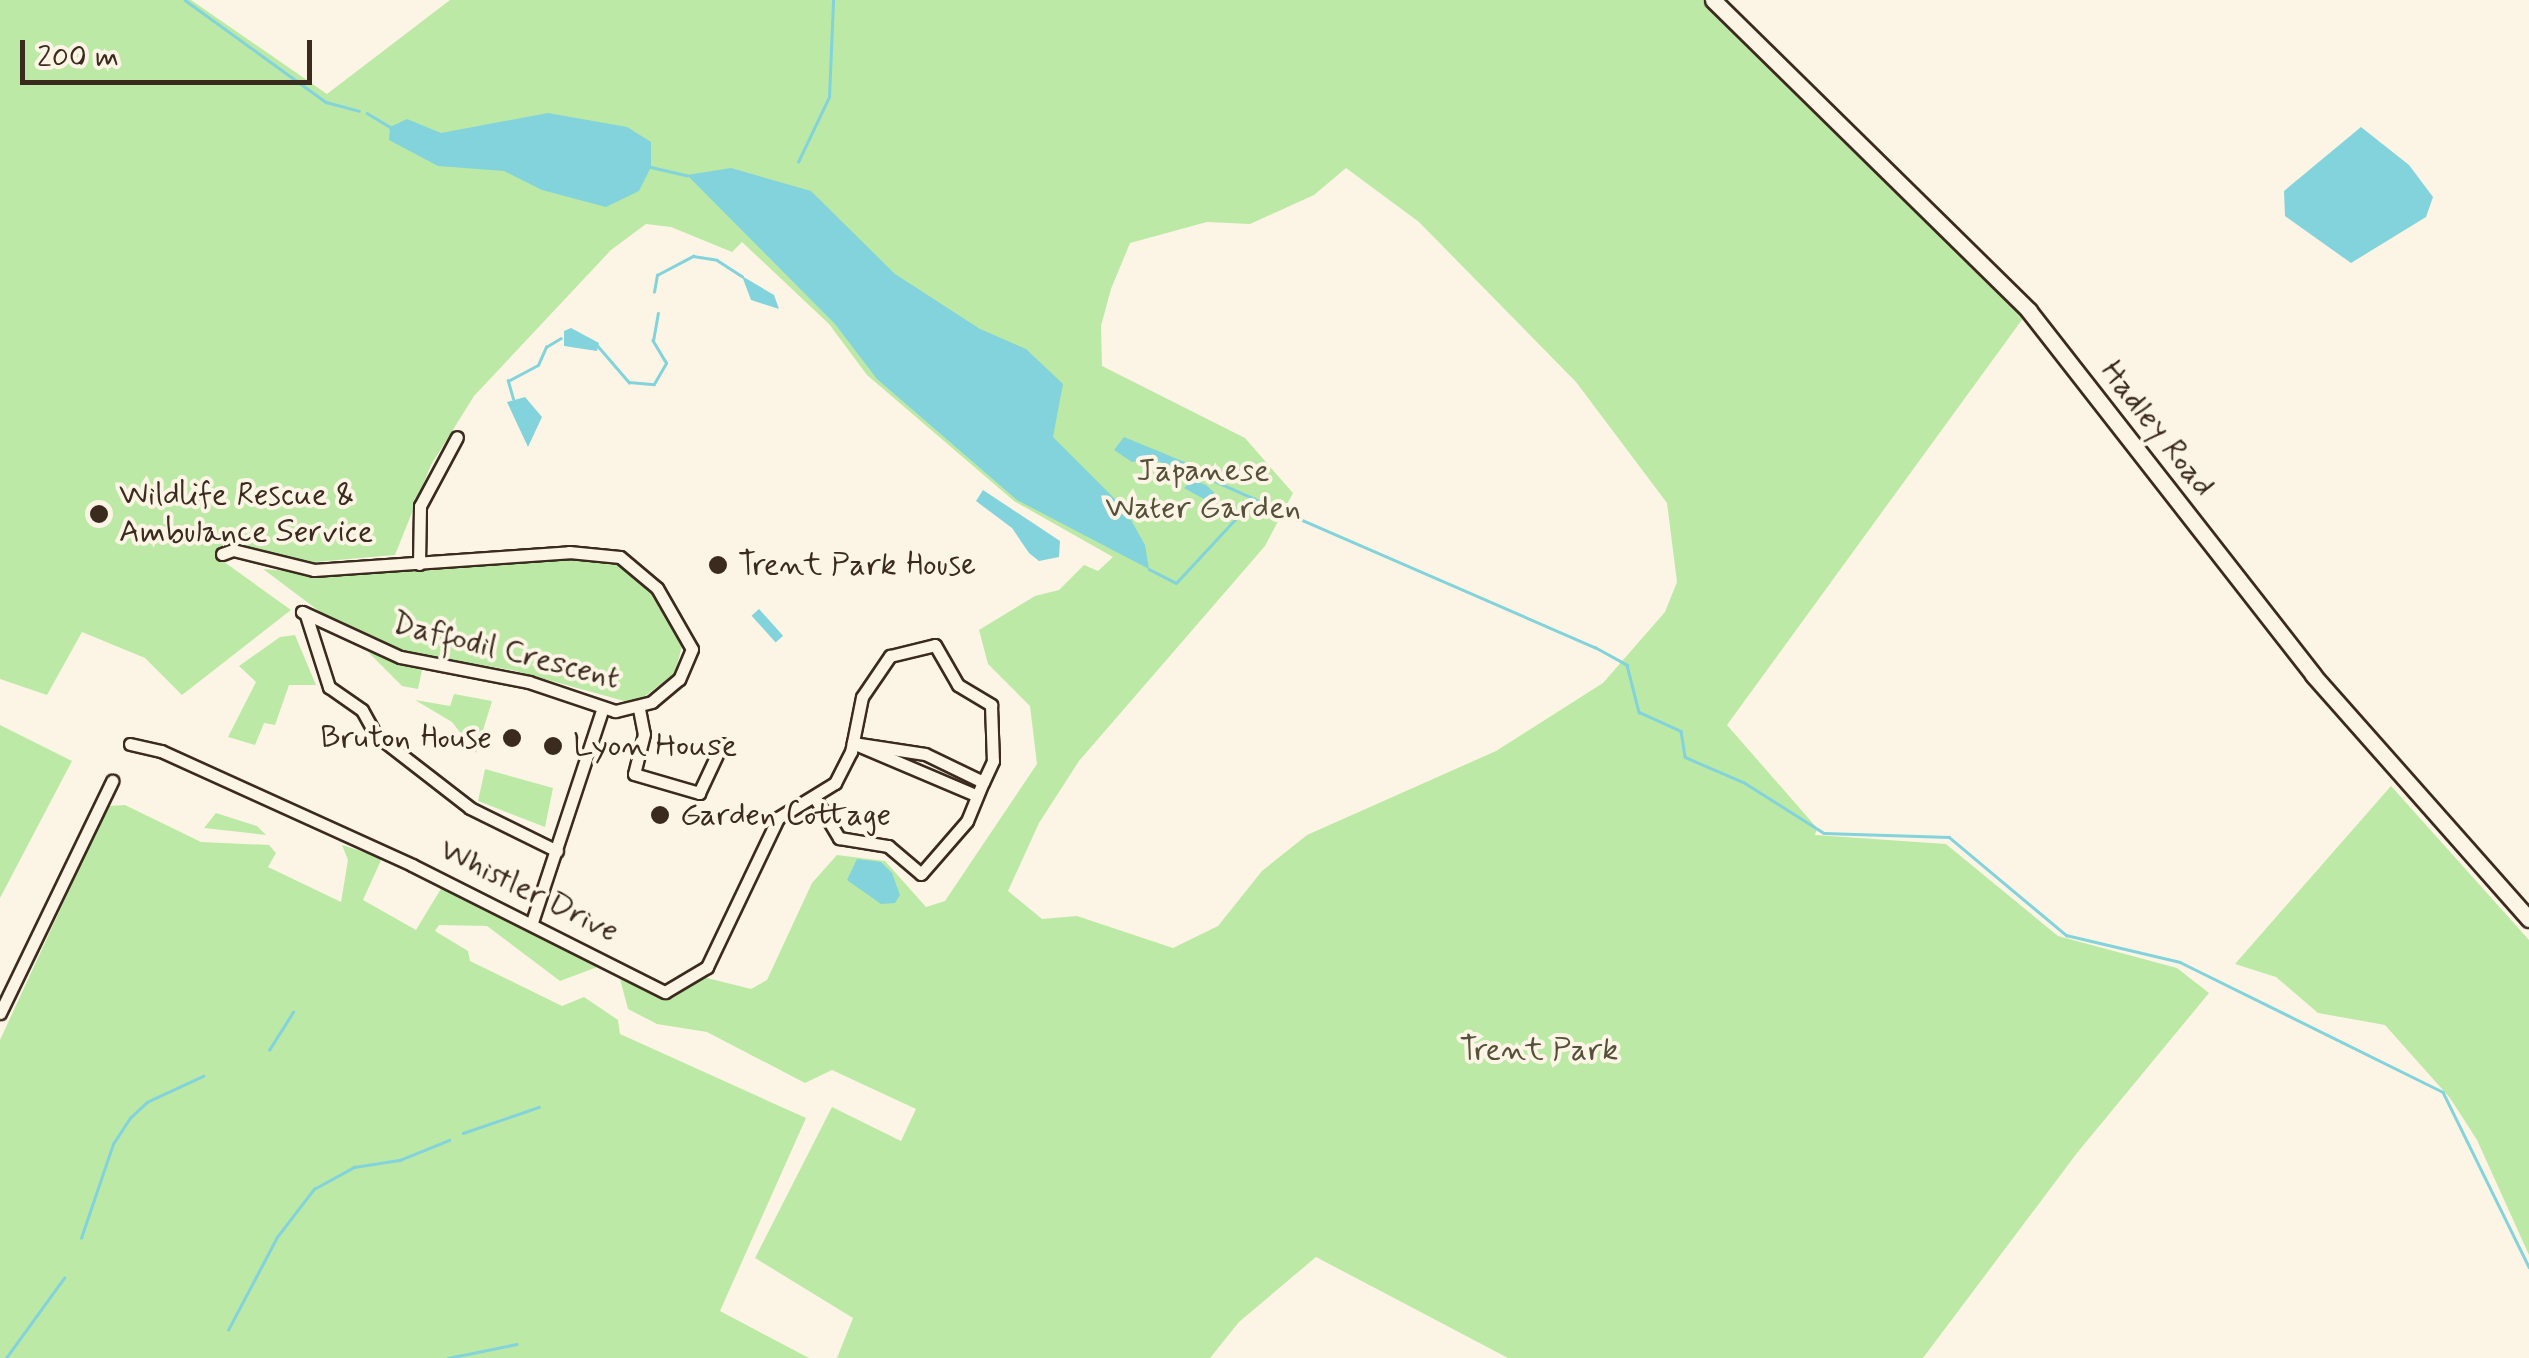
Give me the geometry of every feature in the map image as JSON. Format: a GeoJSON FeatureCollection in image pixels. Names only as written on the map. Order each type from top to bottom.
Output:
{"type":"FeatureCollection","features":[{"type":"Feature","properties":{"kind":"street","name":"Hadley Road"},"geometry":{"type":"LineString","coordinates":[[1713,0],[2029,311],[2314,675],[2529,919]]}},
{"type":"Feature","properties":{"kind":"street"},"geometry":{"type":"LineString","coordinates":[[419,564],[420,506],[457,437]]}},
{"type":"Feature","properties":{"kind":"street","name":"Daffodil Crescent"},"geometry":{"type":"LineString","coordinates":[[222,554],[233,550],[314,570],[569,552],[620,557],[657,588],[692,643],[678,679],[639,710],[603,707],[514,678],[400,657],[304,614],[330,687],[362,710],[376,735],[470,808],[558,851]]}},
{"type":"Feature","properties":{"kind":"street"},"geometry":{"type":"LineString","coordinates":[[936,645],[958,685],[992,709],[994,761],[982,782],[973,794],[968,820],[922,874],[888,846],[839,838],[815,798],[836,784],[853,743],[862,697],[884,662],[936,645]]}},
{"type":"Feature","properties":{"kind":"street"},"geometry":{"type":"LineString","coordinates":[[532,922],[603,707]]}},
{"type":"Feature","properties":{"kind":"street"},"geometry":{"type":"LineString","coordinates":[[639,710],[644,734],[634,774],[699,793],[722,744]]}},
{"type":"Feature","properties":{"kind":"street"},"geometry":{"type":"LineString","coordinates":[[853,743],[925,754],[982,782]]}},
{"type":"Feature","properties":{"kind":"street"},"geometry":{"type":"LineString","coordinates":[[853,743],[973,794]]}},
{"type":"Feature","properties":{"kind":"street","name":"Whistler Drive"},"geometry":{"type":"LineString","coordinates":[[130,744],[161,751],[532,922],[665,992],[707,966],[778,818],[815,798]]}},
{"type":"Feature","properties":{"kind":"street"},"geometry":{"type":"LineString","coordinates":[[0,1013],[112,781]]}},
{"type":"Feature","properties":{"kind":"green space","name":"Trent Park"},"geometry":{"type":"Polygon","coordinates":[[[0,0],[191,0],[327,94],[450,0],[1703,0],[2024,317],[1727,725],[1817,828],[1815,835],[1946,844],[2058,936],[2177,968],[2209,993],[2077,1153],[1923,1358],[1508,1358],[1316,1257],[1239,1322],[1210,1358],[837,1358],[853,1318],[755,1258],[832,1107],[901,1141],[916,1109],[832,1070],[805,1083],[707,1032],[657,1024],[628,1009],[620,979],[666,998],[703,977],[751,989],[767,980],[812,883],[837,855],[885,861],[926,907],[945,901],[1037,764],[1030,706],[988,664],[979,630],[1035,596],[1059,590],[1084,565],[1098,571],[1113,557],[1014,501],[867,375],[829,324],[742,242],[732,252],[671,227],[646,224],[611,250],[474,396],[431,465],[395,555],[314,562],[230,547],[220,559],[291,610],[182,695],[145,658],[82,632],[47,695],[0,679],[0,0]],[[1346,168],[1314,195],[1250,224],[1207,222],[1130,243],[1101,326],[1102,366],[1245,438],[1293,493],[1265,546],[1079,761],[1039,823],[1008,891],[1042,919],[1077,916],[1173,948],[1218,926],[1262,871],[1307,835],[1496,751],[1603,683],[1665,612],[1677,582],[1667,503],[1576,382],[1419,222],[1346,168]]]}},
{"type":"Feature","properties":{"kind":"green space"},"geometry":{"type":"Polygon","coordinates":[[[577,555],[616,558],[632,569],[685,634],[675,673],[635,704],[512,670],[401,652],[331,620],[263,569],[316,573],[577,555]]]}},
{"type":"Feature","properties":{"kind":"green space"},"geometry":{"type":"Polygon","coordinates":[[[295,635],[316,685],[289,685],[275,725],[264,723],[255,745],[228,737],[256,682],[239,666],[280,637],[295,635]]]}},
{"type":"Feature","properties":{"kind":"green space"},"geometry":{"type":"Polygon","coordinates":[[[368,652],[422,670],[418,689],[402,686],[368,652]]]}},
{"type":"Feature","properties":{"kind":"green space"},"geometry":{"type":"Polygon","coordinates":[[[454,694],[492,701],[476,753],[452,722],[415,700],[450,706],[454,694]]]}},
{"type":"Feature","properties":{"kind":"green space"},"geometry":{"type":"Polygon","coordinates":[[[0,725],[72,761],[0,898],[0,725]]]}},
{"type":"Feature","properties":{"kind":"green space"},"geometry":{"type":"Polygon","coordinates":[[[485,769],[553,788],[545,827],[478,801],[485,769]]]}},
{"type":"Feature","properties":{"kind":"green space"},"geometry":{"type":"Polygon","coordinates":[[[2391,786],[2529,940],[2529,1255],[2477,1140],[2450,1098],[2385,1025],[2318,1013],[2276,977],[2235,964],[2391,786]]]}},
{"type":"Feature","properties":{"kind":"green space"},"geometry":{"type":"Polygon","coordinates":[[[125,805],[201,842],[269,845],[276,853],[268,867],[341,902],[348,860],[342,845],[382,858],[363,900],[416,930],[442,887],[453,889],[600,966],[560,981],[487,926],[439,925],[435,931],[468,951],[470,961],[562,1006],[584,997],[618,1020],[620,1034],[806,1118],[720,1311],[809,1358],[0,1358],[0,1040],[108,806],[125,805]]]}},
{"type":"Feature","properties":{"kind":"green space"},"geometry":{"type":"Polygon","coordinates":[[[216,813],[257,826],[266,835],[204,828],[216,813]]]}},
{"type":"Feature","properties":{"kind":"water"},"geometry":{"type":"Polygon","coordinates":[[[548,113],[627,127],[651,142],[651,167],[639,191],[606,207],[542,190],[504,171],[438,166],[389,140],[390,127],[407,119],[441,133],[548,113]]]}},
{"type":"Feature","properties":{"kind":"water"},"geometry":{"type":"Polygon","coordinates":[[[2361,127],[2409,165],[2433,197],[2426,217],[2351,263],[2285,216],[2284,191],[2361,127]]]}},
{"type":"Feature","properties":{"kind":"water"},"geometry":{"type":"Polygon","coordinates":[[[731,168],[811,191],[895,274],[980,329],[1026,349],[1063,384],[1053,437],[1125,509],[1145,545],[1149,569],[1017,500],[877,379],[835,324],[687,175],[731,168]]]}},
{"type":"Feature","properties":{"kind":"water"},"geometry":{"type":"Polygon","coordinates":[[[742,276],[774,295],[779,309],[751,300],[742,276]]]}},
{"type":"Feature","properties":{"kind":"water"},"geometry":{"type":"Polygon","coordinates":[[[571,328],[599,343],[597,351],[564,346],[564,331],[571,328]]]}},
{"type":"Feature","properties":{"kind":"water"},"geometry":{"type":"Polygon","coordinates":[[[525,397],[542,417],[528,447],[507,402],[525,397]]]}},
{"type":"Feature","properties":{"kind":"water"},"geometry":{"type":"Polygon","coordinates":[[[1124,437],[1187,463],[1183,470],[1151,459],[1132,462],[1114,450],[1124,437]]]}},
{"type":"Feature","properties":{"kind":"water"},"geometry":{"type":"Polygon","coordinates":[[[1193,480],[1206,485],[1220,498],[1211,503],[1184,488],[1193,480]]]}},
{"type":"Feature","properties":{"kind":"water"},"geometry":{"type":"Polygon","coordinates":[[[983,490],[1060,541],[1059,557],[1039,561],[1029,553],[1012,528],[976,501],[983,490]]]}},
{"type":"Feature","properties":{"kind":"water"},"geometry":{"type":"Polygon","coordinates":[[[759,609],[783,636],[776,642],[752,616],[759,609]]]}},
{"type":"Feature","properties":{"kind":"water"},"geometry":{"type":"Polygon","coordinates":[[[857,859],[881,862],[892,873],[900,895],[895,903],[881,904],[847,880],[857,859]]]}},
{"type":"Feature","properties":{"kind":"waterway"},"geometry":{"type":"LineString","coordinates":[[185,0],[326,102],[359,111]]}},
{"type":"Feature","properties":{"kind":"waterway"},"geometry":{"type":"LineString","coordinates":[[798,162],[829,97],[833,0]]}},
{"type":"Feature","properties":{"kind":"waterway"},"geometry":{"type":"LineString","coordinates":[[367,113],[390,127]]}},
{"type":"Feature","properties":{"kind":"waterway"},"geometry":{"type":"LineString","coordinates":[[651,167],[687,175]]}},
{"type":"Feature","properties":{"kind":"waterway"},"geometry":{"type":"LineString","coordinates":[[654,292],[657,275],[693,256],[717,260],[742,276]]}},
{"type":"Feature","properties":{"kind":"waterway"},"geometry":{"type":"LineString","coordinates":[[598,346],[629,382],[654,384],[666,363],[653,341],[658,313]]}},
{"type":"Feature","properties":{"kind":"waterway"},"geometry":{"type":"LineString","coordinates":[[513,399],[508,381],[538,365],[546,347],[561,338]]}},
{"type":"Feature","properties":{"kind":"waterway"},"geometry":{"type":"LineString","coordinates":[[1185,468],[1253,498]]}},
{"type":"Feature","properties":{"kind":"waterway"},"geometry":{"type":"LineString","coordinates":[[1149,569],[1176,583],[1254,499],[1595,647],[1627,665],[1639,712],[1681,731],[1685,757],[1745,783],[1824,833],[1949,837],[2066,935],[2180,962],[2443,1092],[2529,1267]]}},
{"type":"Feature","properties":{"kind":"waterway"},"geometry":{"type":"LineString","coordinates":[[269,1050],[293,1012]]}},
{"type":"Feature","properties":{"kind":"waterway"},"geometry":{"type":"LineString","coordinates":[[81,1238],[113,1144],[130,1118],[147,1102],[203,1076]]}},
{"type":"Feature","properties":{"kind":"waterway"},"geometry":{"type":"LineString","coordinates":[[463,1133],[539,1107]]}},
{"type":"Feature","properties":{"kind":"waterway"},"geometry":{"type":"LineString","coordinates":[[228,1330],[277,1237],[314,1189],[354,1167],[400,1160],[449,1140]]}},
{"type":"Feature","properties":{"kind":"waterway"},"geometry":{"type":"LineString","coordinates":[[6,1358],[64,1278]]}},
{"type":"Feature","properties":{"kind":"waterway"},"geometry":{"type":"LineString","coordinates":[[448,1358],[517,1344]]}},
{"type":"Feature","properties":{"kind":"place","name":"Wildlife Rescue & Ambulance Service"},"geometry":{"type":"Point","coordinates":[99,514]}},
{"type":"Feature","properties":{"kind":"place","name":"Trent Park House"},"geometry":{"type":"Point","coordinates":[718,565]}},
{"type":"Feature","properties":{"kind":"place","name":"Bruton House"},"geometry":{"type":"Point","coordinates":[512,738]}},
{"type":"Feature","properties":{"kind":"place","name":"Lyon House"},"geometry":{"type":"Point","coordinates":[553,746]}},
{"type":"Feature","properties":{"kind":"place","name":"Garden Cottage"},"geometry":{"type":"Point","coordinates":[660,815]}},
{"type":"Feature","properties":{"kind":"park label","name":"Japanese Water Garden"},"geometry":{"type":"Point","coordinates":[1203,490]}}]}
